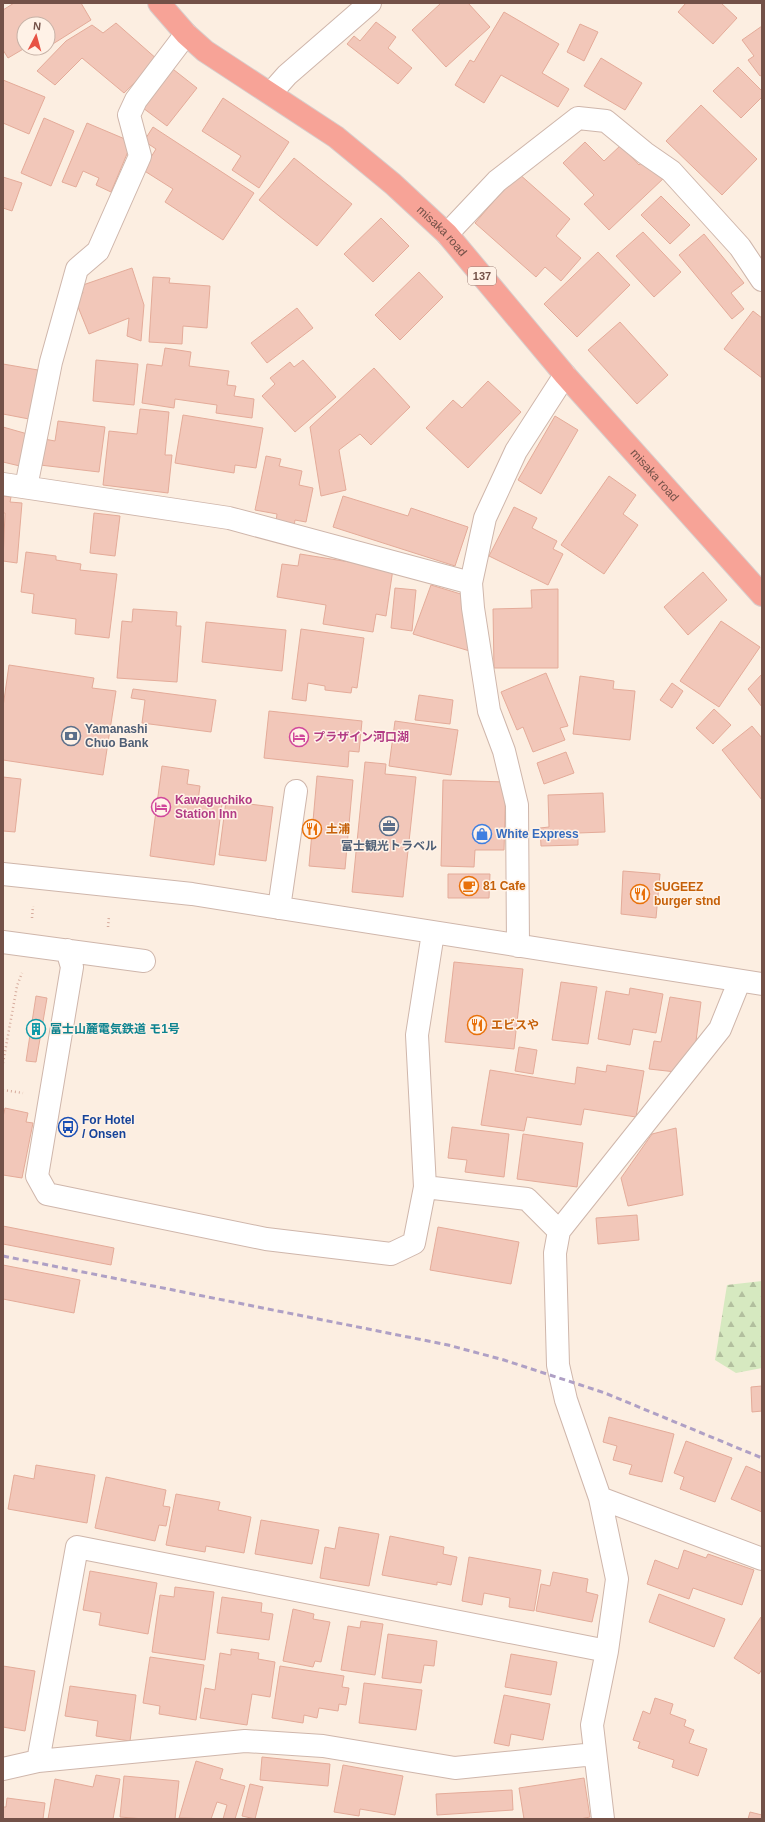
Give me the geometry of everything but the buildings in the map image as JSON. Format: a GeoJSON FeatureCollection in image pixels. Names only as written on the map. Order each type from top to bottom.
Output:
{"type":"FeatureCollection","features":[{"type":"Feature","properties":{"kind":"highway","name":"misaka road"},"geometry":{"type":"LineString","coordinates":[[159,3],[186,34],[206,51],[336,137],[393,184],[447,234],[565,375],[762,595]]}},
{"type":"Feature","properties":{"kind":"street"},"geometry":{"type":"LineString","coordinates":[[271,93],[287,75],[370,3]]}},
{"type":"Feature","properties":{"kind":"street"},"geometry":{"type":"LineString","coordinates":[[26,487],[51,362],[77,269],[98,251],[140,156],[129,115],[136,100],[186,34]]}},
{"type":"Feature","properties":{"kind":"street"},"geometry":{"type":"LineString","coordinates":[[447,234],[497,181],[578,118],[606,121],[645,153],[671,171],[740,247],[762,280]]}},
{"type":"Feature","properties":{"kind":"street"},"geometry":{"type":"LineString","coordinates":[[518,946],[517,805],[504,751],[489,711],[473,608],[471,583],[485,518],[516,451],[565,375]]}},
{"type":"Feature","properties":{"kind":"street"},"geometry":{"type":"LineString","coordinates":[[3,484],[230,518],[471,583]]}},
{"type":"Feature","properties":{"kind":"street"},"geometry":{"type":"LineString","coordinates":[[279,908],[296,791]]}},
{"type":"Feature","properties":{"kind":"street"},"geometry":{"type":"LineString","coordinates":[[3,874],[192,894],[739,982],[762,984]]}},
{"type":"Feature","properties":{"kind":"street"},"geometry":{"type":"LineString","coordinates":[[67,950],[72,967],[37,1176],[47,1194],[266,1239],[391,1254],[414,1243],[425,1187],[417,1035],[433,933]]}},
{"type":"Feature","properties":{"kind":"street"},"geometry":{"type":"LineString","coordinates":[[3,942],[144,961]]}},
{"type":"Feature","properties":{"kind":"street"},"geometry":{"type":"LineString","coordinates":[[603,1819],[592,1725],[607,1651],[617,1579],[600,1498],[566,1400],[559,1371],[555,1254],[559,1230],[720,1030],[739,982]]}},
{"type":"Feature","properties":{"kind":"street"},"geometry":{"type":"LineString","coordinates":[[425,1187],[527,1200],[559,1230]]}},
{"type":"Feature","properties":{"kind":"street"},"geometry":{"type":"LineString","coordinates":[[600,1498],[762,1559]]}},
{"type":"Feature","properties":{"kind":"street"},"geometry":{"type":"LineString","coordinates":[[38,1761],[77,1546],[607,1651]]}},
{"type":"Feature","properties":{"kind":"street"},"geometry":{"type":"LineString","coordinates":[[3,1769],[38,1761],[245,1741],[323,1746],[455,1768],[595,1754]]}},
{"type":"Feature","properties":{"kind":"path"},"geometry":{"type":"LineString","coordinates":[[3,1063],[17,986],[26,964],[33,906]]}},
{"type":"Feature","properties":{"kind":"green space"},"geometry":{"type":"Polygon","coordinates":[[[762,1281],[762,1368],[736,1373],[715,1360],[727,1285],[762,1281]]]}},
{"type":"Feature","properties":{"kind":"railway"},"geometry":{"type":"LineString","coordinates":[[3,1256],[448,1345],[504,1360],[605,1393],[762,1458]]}},
{"type":"Feature","properties":{"kind":"place","name":"Yamanashi Chuo Bank"},"geometry":{"type":"Point","coordinates":[71,736]}},
{"type":"Feature","properties":{"kind":"place","name":"プラザイン河口湖"},"geometry":{"type":"Point","coordinates":[299,737]}},
{"type":"Feature","properties":{"kind":"place","name":"Kawaguchiko Station Inn"},"geometry":{"type":"Point","coordinates":[161,807]}},
{"type":"Feature","properties":{"kind":"place","name":"富士観光トラベル"},"geometry":{"type":"Point","coordinates":[389,826]}},
{"type":"Feature","properties":{"kind":"place","name":"土浦"},"geometry":{"type":"Point","coordinates":[312,829]}},
{"type":"Feature","properties":{"kind":"place","name":"White Express"},"geometry":{"type":"Point","coordinates":[482,834]}},
{"type":"Feature","properties":{"kind":"place","name":"81 Cafe"},"geometry":{"type":"Point","coordinates":[469,886]}},
{"type":"Feature","properties":{"kind":"place","name":"SUGEEZ burger stnd"},"geometry":{"type":"Point","coordinates":[640,894]}},
{"type":"Feature","properties":{"kind":"place","name":"エビスや"},"geometry":{"type":"Point","coordinates":[477,1025]}},
{"type":"Feature","properties":{"kind":"place","name":"富士山麓電気鉄道 モ1号"},"geometry":{"type":"Point","coordinates":[36,1029]}},
{"type":"Feature","properties":{"kind":"place","name":"For Hotel / Onsen"},"geometry":{"type":"Point","coordinates":[68,1127]}}]}
